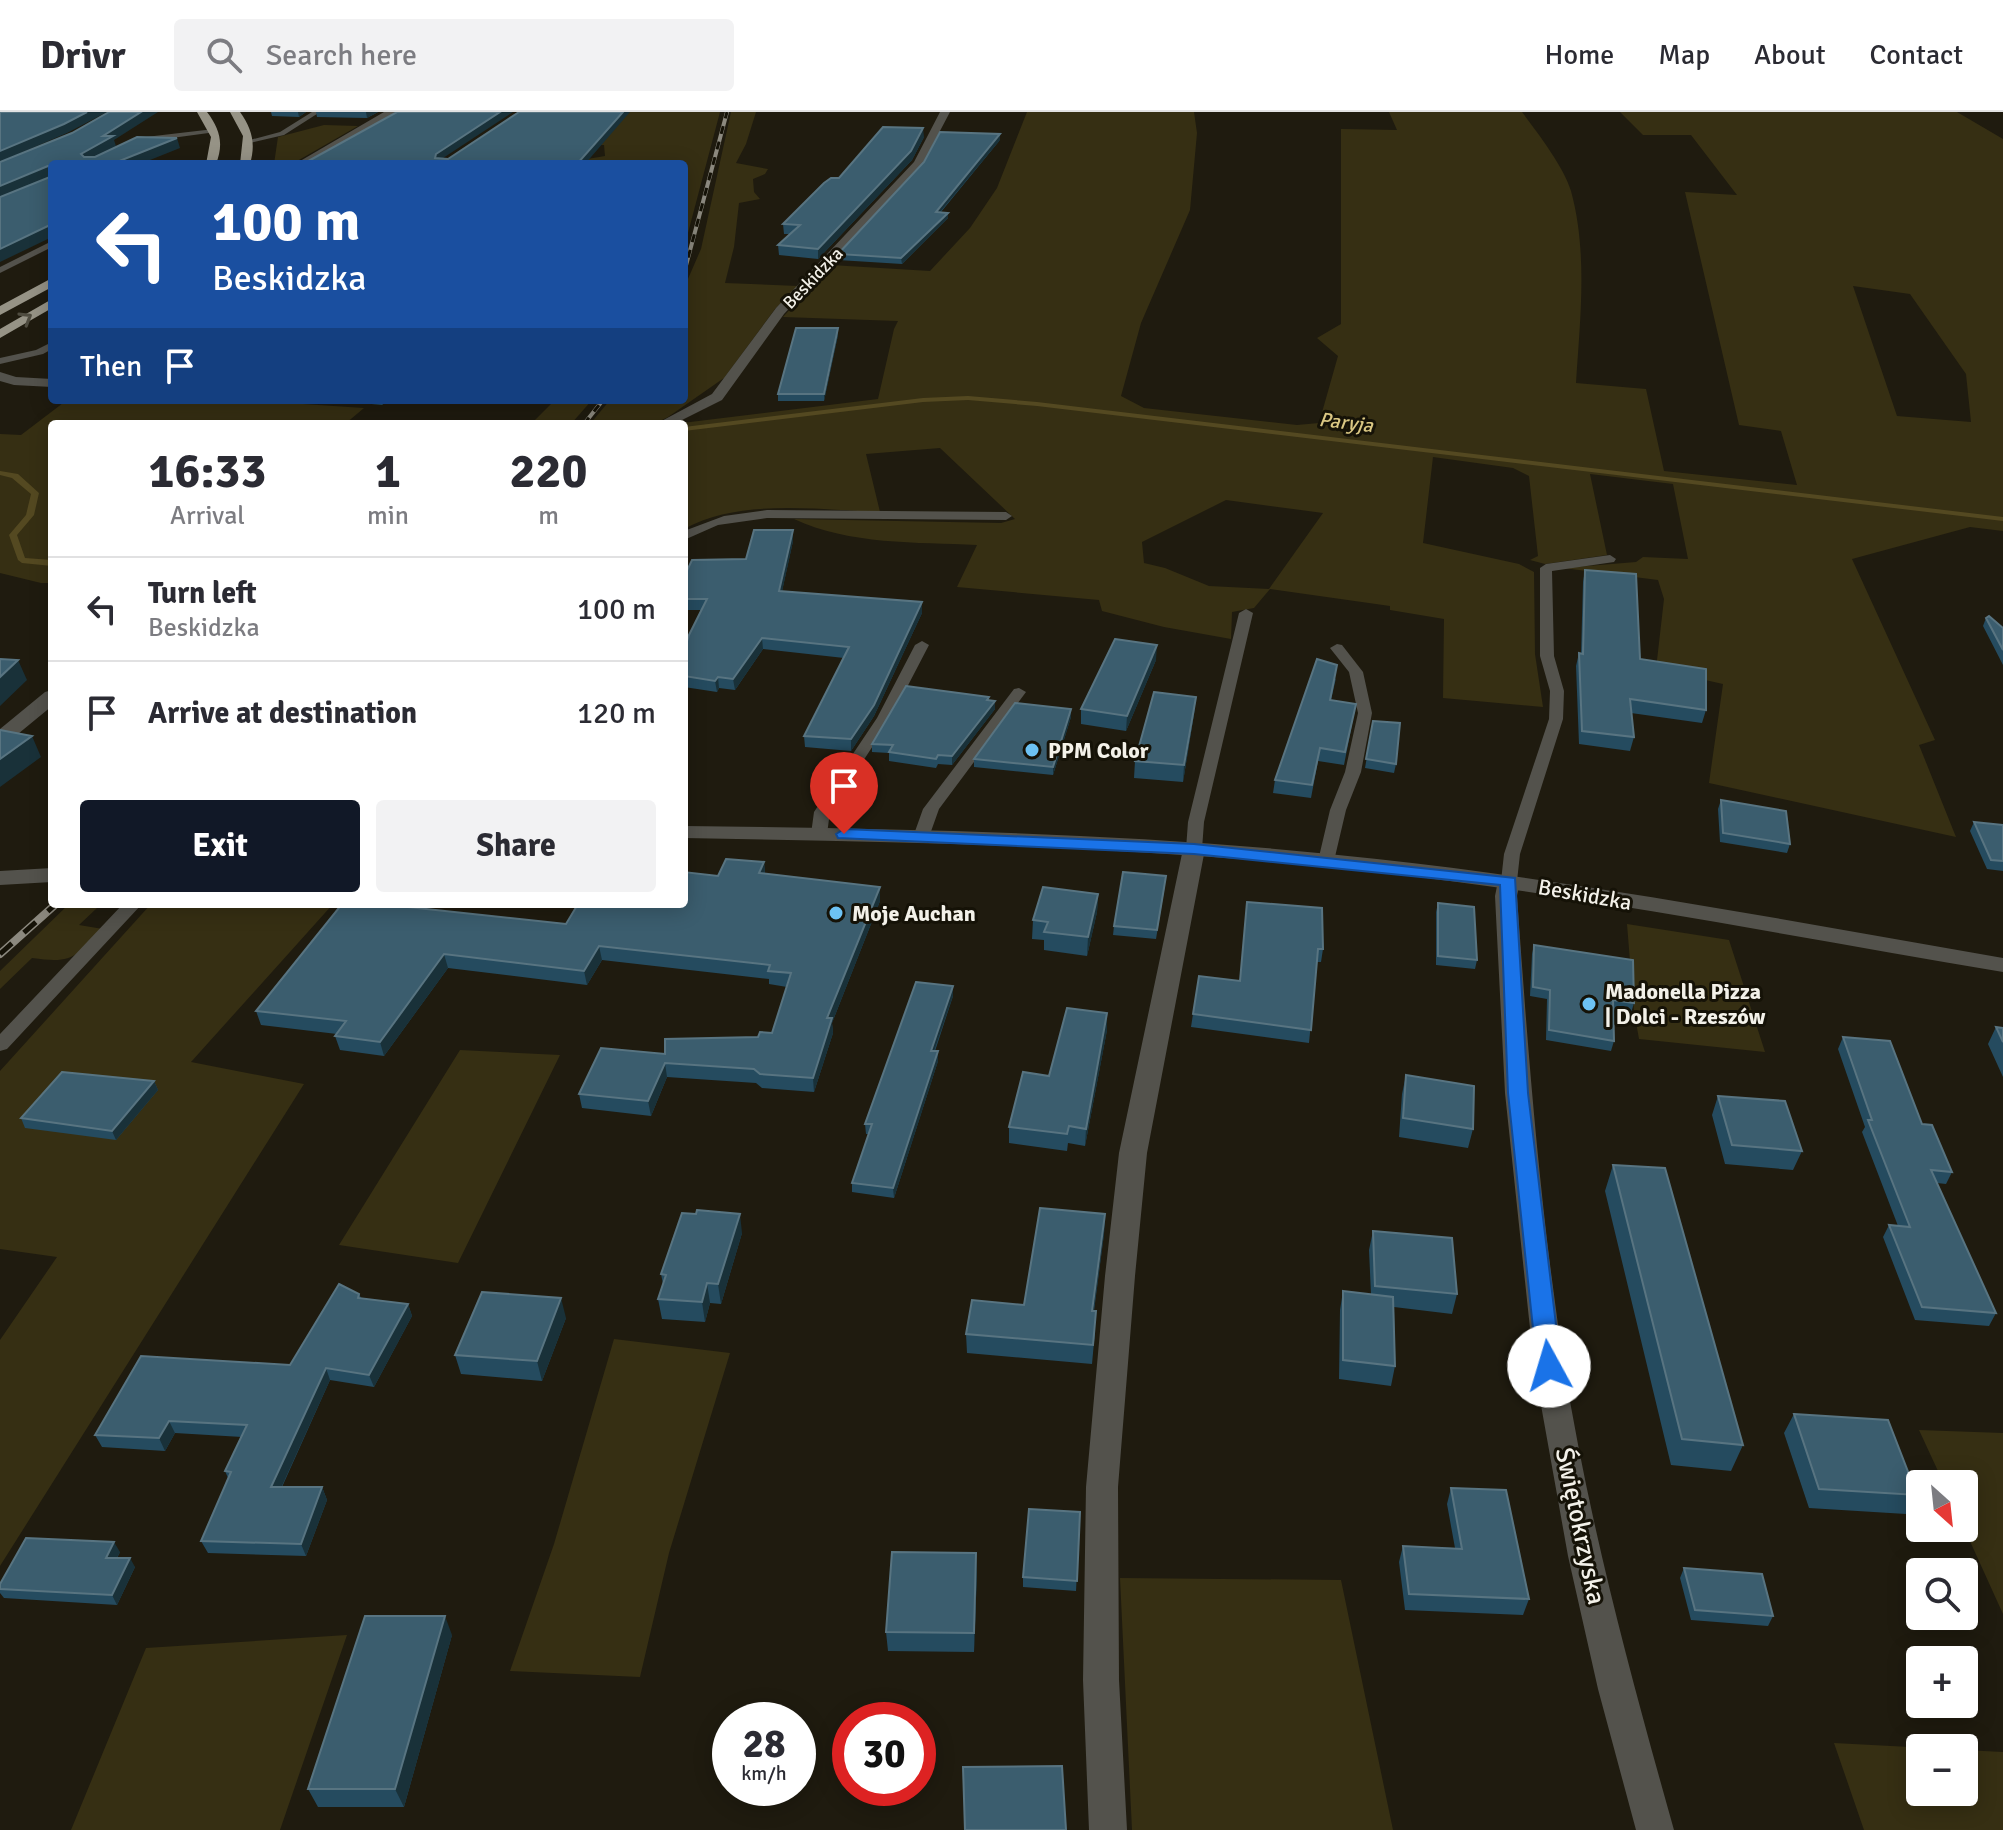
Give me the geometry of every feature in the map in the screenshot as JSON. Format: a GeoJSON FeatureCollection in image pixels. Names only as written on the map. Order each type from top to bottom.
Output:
{"type":"FeatureCollection","features":[{"type":"Feature","properties":{"kind":"highway"},"geometry":{"type":"LineString","coordinates":[[202,112],[222,150],[214,160]]}},
{"type":"Feature","properties":{"kind":"highway"},"geometry":{"type":"LineString","coordinates":[[235,112],[246,125],[250,141],[246,160]]}},
{"type":"Feature","properties":{"kind":"highway"},"geometry":{"type":"LineString","coordinates":[[234,158],[238,160]]}},
{"type":"Feature","properties":{"kind":"highway"},"geometry":{"type":"LineString","coordinates":[[0,311],[48,284]]}},
{"type":"Feature","properties":{"kind":"highway"},"geometry":{"type":"LineString","coordinates":[[0,334],[48,305]]}},
{"type":"Feature","properties":{"kind":"street"},"geometry":{"type":"LineString","coordinates":[[307,160],[391,112]]}},
{"type":"Feature","properties":{"kind":"street","name":"Beskidzka"},"geometry":{"type":"LineString","coordinates":[[671,420],[717,397],[780,311],[918,163],[945,112]]}},
{"type":"Feature","properties":{"kind":"street"},"geometry":{"type":"LineString","coordinates":[[0,376],[14,381],[48,383]]}},
{"type":"Feature","properties":{"kind":"street"},"geometry":{"type":"LineString","coordinates":[[0,739],[48,699]]}},
{"type":"Feature","properties":{"kind":"street","name":"Beskidzka"},"geometry":{"type":"LineString","coordinates":[[688,832],[921,837],[1194,849],[1326,861],[1509,881],[2003,965]]}},
{"type":"Feature","properties":{"kind":"street"},"geometry":{"type":"LineString","coordinates":[[1108,1830],[1101,1680],[1102,1487],[1120,1276],[1133,1153],[1194,849]]}},
{"type":"Feature","properties":{"kind":"street"},"geometry":{"type":"LineString","coordinates":[[0,878],[48,875]]}},
{"type":"Feature","properties":{"kind":"street","name":"Świętokrzyska"},"geometry":{"type":"LineString","coordinates":[[1509,881],[1506,896],[1518,1093],[1549,1366],[1585,1556],[1616,1689],[1655,1830]]}},
{"type":"Feature","properties":{"kind":"lane"},"geometry":{"type":"LineString","coordinates":[[250,141],[282,134],[317,112]]}},
{"type":"Feature","properties":{"kind":"lane"},"geometry":{"type":"LineString","coordinates":[[99,160],[140,140],[214,131]]}},
{"type":"Feature","properties":{"kind":"lane"},"geometry":{"type":"LineString","coordinates":[[0,270],[48,246]]}},
{"type":"Feature","properties":{"kind":"lane"},"geometry":{"type":"LineString","coordinates":[[0,361],[48,347]]}},
{"type":"Feature","properties":{"kind":"lane"},"geometry":{"type":"LineString","coordinates":[[688,533],[700,525],[736,516],[767,514],[1006,516]]}},
{"type":"Feature","properties":{"kind":"lane"},"geometry":{"type":"LineString","coordinates":[[1509,881],[1512,854],[1556,719],[1557,691],[1547,656],[1546,568],[1610,559]]}},
{"type":"Feature","properties":{"kind":"lane"},"geometry":{"type":"LineString","coordinates":[[1194,849],[1196,822],[1246,613]]}},
{"type":"Feature","properties":{"kind":"lane"},"geometry":{"type":"LineString","coordinates":[[819,834],[822,812],[853,770],[922,645]]}},
{"type":"Feature","properties":{"kind":"lane"},"geometry":{"type":"LineString","coordinates":[[1326,861],[1338,810],[1353,772],[1365,713],[1356,672],[1337,648]]}},
{"type":"Feature","properties":{"kind":"lane"},"geometry":{"type":"LineString","coordinates":[[921,837],[931,809],[1019,692]]}},
{"type":"Feature","properties":{"kind":"lane"},"geometry":{"type":"LineString","coordinates":[[0,1045],[129,908]]}},
{"type":"Feature","properties":{"kind":"shaded area"},"geometry":{"type":"Polygon","coordinates":[[[530,112],[720,112],[688,233],[688,160],[582,160],[605,156],[604,145],[541,144],[530,112]]]}},
{"type":"Feature","properties":{"kind":"shaded area"},"geometry":{"type":"Polygon","coordinates":[[[731,112],[756,112],[736,163],[768,169],[765,174],[753,179],[754,192],[760,199],[739,203],[734,247],[725,283],[798,286],[775,309],[724,378],[688,403],[688,279],[701,249],[731,112]]]}},
{"type":"Feature","properties":{"kind":"shaded area"},"geometry":{"type":"Polygon","coordinates":[[[1027,112],[1194,112],[1197,133],[1190,210],[1141,323],[1121,396],[1144,408],[1297,425],[1319,423],[1338,356],[1317,338],[1341,324],[1341,129],[1397,130],[1389,112],[1522,112],[1562,171],[1576,214],[1580,238],[1581,311],[1576,383],[1646,389],[1664,471],[1797,485],[1781,431],[1739,425],[1685,192],[1737,195],[1691,135],[1643,135],[1620,112],[1957,112],[2003,139],[2003,531],[1970,527],[1852,559],[1935,740],[1919,745],[1956,837],[1709,783],[1723,684],[1656,669],[1664,599],[1658,580],[1563,568],[1636,562],[1643,557],[1688,559],[1673,484],[1590,474],[1607,555],[1545,564],[1530,560],[1538,556],[1529,476],[1513,468],[1433,457],[1423,543],[1519,564],[1534,572],[1535,654],[1543,707],[1443,698],[1444,619],[1390,610],[1390,606],[1270,589],[1254,608],[1232,612],[1231,639],[1164,627],[1102,611],[1099,600],[957,587],[977,545],[860,538],[837,534],[794,519],[1001,523],[1015,519],[940,448],[866,454],[880,512],[754,509],[706,519],[688,527],[688,422],[878,399],[898,321],[783,317],[831,265],[930,271],[970,228],[997,188],[1027,112]],[[1853,286],[1897,416],[1971,422],[1966,374],[1910,294],[1853,286]],[[1226,500],[1142,542],[1144,563],[1209,586],[1269,589],[1323,513],[1226,500]]]}},
{"type":"Feature","properties":{"kind":"shaded area"},"geometry":{"type":"Polygon","coordinates":[[[324,125],[358,126],[299,160],[275,160],[278,137],[324,125]]]}},
{"type":"Feature","properties":{"kind":"shaded area"},"geometry":{"type":"Polygon","coordinates":[[[62,404],[304,404],[364,408],[350,420],[48,420],[48,583],[0,573],[0,434],[21,435],[62,404]]]}},
{"type":"Feature","properties":{"kind":"shaded area"},"geometry":{"type":"Polygon","coordinates":[[[551,404],[588,404],[574,420],[535,420],[551,404]]]}},
{"type":"Feature","properties":{"kind":"shaded area"},"geometry":{"type":"Polygon","coordinates":[[[607,404],[687,404],[662,420],[593,420],[607,404]]]}},
{"type":"Feature","properties":{"kind":"shaded area"},"geometry":{"type":"Polygon","coordinates":[[[65,908],[97,908],[79,925],[103,929],[79,952],[65,959],[32,958],[0,989],[0,971],[65,908]]]}},
{"type":"Feature","properties":{"kind":"shaded area"},"geometry":{"type":"Polygon","coordinates":[[[147,908],[329,908],[191,1062],[304,1084],[0,1566],[0,1340],[57,1257],[0,1249],[0,1071],[147,908]]]}},
{"type":"Feature","properties":{"kind":"shaded area"},"geometry":{"type":"Polygon","coordinates":[[[1627,924],[1729,940],[1765,1052],[1639,1039],[1627,924]]]}},
{"type":"Feature","properties":{"kind":"shaded area"},"geometry":{"type":"Polygon","coordinates":[[[460,1050],[560,1055],[458,1263],[339,1245],[460,1050]]]}},
{"type":"Feature","properties":{"kind":"shaded area"},"geometry":{"type":"Polygon","coordinates":[[[614,1339],[730,1353],[669,1553],[640,1677],[510,1671],[554,1544],[614,1339]]]}},
{"type":"Feature","properties":{"kind":"shaded area"},"geometry":{"type":"Polygon","coordinates":[[[1919,1430],[2003,1433],[2003,1614],[1970,1542],[1978,1542],[1978,1470],[1938,1470],[1919,1430]]]}},
{"type":"Feature","properties":{"kind":"shaded area"},"geometry":{"type":"Polygon","coordinates":[[[1120,1578],[1341,1580],[1393,1830],[1132,1830],[1120,1578]]]}},
{"type":"Feature","properties":{"kind":"shaded area"},"geometry":{"type":"Polygon","coordinates":[[[347,1635],[280,1830],[71,1830],[146,1648],[347,1635]]]}},
{"type":"Feature","properties":{"kind":"shaded area"},"geometry":{"type":"Polygon","coordinates":[[[1834,1743],[1906,1747],[1906,1806],[1978,1806],[1978,1751],[2003,1752],[2003,1830],[1864,1830],[1834,1743]]]}},
{"type":"Feature","properties":{"kind":"building"},"geometry":{"type":"Polygon","coordinates":[[[0,112],[87,112],[0,151],[0,112]]]}},
{"type":"Feature","properties":{"kind":"building"},"geometry":{"type":"Polygon","coordinates":[[[109,112],[141,112],[103,136],[113,136],[81,154],[84,157],[95,157],[137,137],[177,138],[122,160],[48,160],[48,166],[0,186],[0,162],[72,133],[109,112]]]}},
{"type":"Feature","properties":{"kind":"building"},"geometry":{"type":"Polygon","coordinates":[[[397,112],[500,112],[436,154],[435,158],[448,159],[519,112],[623,112],[581,160],[310,160],[397,112]]]}},
{"type":"Feature","properties":{"kind":"building"},"geometry":{"type":"Polygon","coordinates":[[[883,127],[923,128],[911,151],[818,249],[778,245],[800,225],[783,224],[824,183],[831,178],[839,178],[883,127]]]}},
{"type":"Feature","properties":{"kind":"building"},"geometry":{"type":"Polygon","coordinates":[[[940,132],[1000,134],[936,212],[948,213],[901,258],[838,254],[924,162],[940,132]]]}},
{"type":"Feature","properties":{"kind":"building"},"geometry":{"type":"Polygon","coordinates":[[[48,178],[48,226],[0,249],[0,197],[48,178]]]}},
{"type":"Feature","properties":{"kind":"building"},"geometry":{"type":"Polygon","coordinates":[[[796,328],[838,328],[824,394],[778,394],[796,328]]]}},
{"type":"Feature","properties":{"kind":"building"},"geometry":{"type":"Polygon","coordinates":[[[754,530],[793,530],[779,591],[922,602],[874,705],[851,739],[804,736],[849,647],[762,638],[733,679],[718,677],[715,681],[688,677],[688,638],[707,599],[688,599],[688,568],[692,560],[746,559],[754,530]]]}},
{"type":"Feature","properties":{"kind":"building"},"geometry":{"type":"Polygon","coordinates":[[[1585,570],[1636,574],[1640,659],[1706,669],[1706,710],[1630,699],[1634,737],[1582,731],[1579,653],[1583,654],[1585,570]]]}},
{"type":"Feature","properties":{"kind":"building"},"geometry":{"type":"Polygon","coordinates":[[[1989,616],[2003,628],[2003,650],[1986,618],[1989,616]]]}},
{"type":"Feature","properties":{"kind":"building"},"geometry":{"type":"Polygon","coordinates":[[[1115,639],[1157,645],[1127,716],[1081,709],[1115,639]]]}},
{"type":"Feature","properties":{"kind":"building"},"geometry":{"type":"Polygon","coordinates":[[[0,659],[18,660],[0,677],[0,659]]]}},
{"type":"Feature","properties":{"kind":"building"},"geometry":{"type":"Polygon","coordinates":[[[1317,659],[1337,665],[1330,700],[1356,704],[1345,752],[1320,748],[1312,785],[1275,780],[1317,659]]]}},
{"type":"Feature","properties":{"kind":"building"},"geometry":{"type":"Polygon","coordinates":[[[906,686],[989,697],[987,700],[995,701],[952,756],[938,755],[936,759],[889,752],[893,745],[872,744],[906,686]]]}},
{"type":"Feature","properties":{"kind":"building"},"geometry":{"type":"Polygon","coordinates":[[[1154,692],[1196,697],[1184,765],[1135,761],[1154,692]]]}},
{"type":"Feature","properties":{"kind":"building"},"geometry":{"type":"Polygon","coordinates":[[[1015,703],[1071,709],[1053,767],[974,759],[1015,703]]]}},
{"type":"Feature","properties":{"kind":"building"},"geometry":{"type":"Polygon","coordinates":[[[1373,721],[1400,723],[1396,764],[1366,759],[1373,721]]]}},
{"type":"Feature","properties":{"kind":"building"},"geometry":{"type":"Polygon","coordinates":[[[0,730],[32,736],[0,759],[0,730]]]}},
{"type":"Feature","properties":{"kind":"building"},"geometry":{"type":"Polygon","coordinates":[[[1721,800],[1786,811],[1790,844],[1723,833],[1721,800]]]}},
{"type":"Feature","properties":{"kind":"building"},"geometry":{"type":"Polygon","coordinates":[[[1974,822],[2003,825],[2003,861],[1991,860],[1974,822]]]}},
{"type":"Feature","properties":{"kind":"building"},"geometry":{"type":"Polygon","coordinates":[[[726,859],[764,862],[759,873],[880,887],[827,1018],[832,1018],[813,1078],[760,1074],[754,1069],[665,1063],[648,1101],[579,1094],[601,1048],[665,1054],[665,1039],[758,1037],[760,1032],[772,1033],[791,973],[768,971],[770,965],[599,946],[584,971],[444,954],[380,1042],[335,1036],[346,1021],[256,1011],[339,908],[417,908],[566,924],[576,908],[688,908],[688,872],[718,876],[726,859]]]}},
{"type":"Feature","properties":{"kind":"building"},"geometry":{"type":"Polygon","coordinates":[[[1123,872],[1166,876],[1157,930],[1114,926],[1123,872]]]}},
{"type":"Feature","properties":{"kind":"building"},"geometry":{"type":"Polygon","coordinates":[[[1043,887],[1098,894],[1088,937],[1044,932],[1048,922],[1033,920],[1043,887]]]}},
{"type":"Feature","properties":{"kind":"building"},"geometry":{"type":"Polygon","coordinates":[[[1247,902],[1322,908],[1323,949],[1318,949],[1311,1030],[1193,1014],[1199,976],[1240,981],[1247,902]]]}},
{"type":"Feature","properties":{"kind":"building"},"geometry":{"type":"Polygon","coordinates":[[[1438,903],[1474,907],[1477,960],[1438,956],[1438,903]]]}},
{"type":"Feature","properties":{"kind":"building","name":"Madonella Pizza | Dolci - Rzeszów"},"geometry":{"type":"Polygon","coordinates":[[[1534,945],[1633,960],[1634,1003],[1613,1000],[1614,1041],[1549,1030],[1550,990],[1533,987],[1534,945]]]}},
{"type":"Feature","properties":{"kind":"building"},"geometry":{"type":"Polygon","coordinates":[[[916,982],[953,986],[931,1051],[938,1051],[893,1188],[852,1183],[872,1124],[865,1124],[916,982]]]}},
{"type":"Feature","properties":{"kind":"building"},"geometry":{"type":"Polygon","coordinates":[[[1067,1008],[1107,1013],[1086,1129],[1069,1126],[1067,1134],[1009,1127],[1023,1072],[1049,1076],[1067,1008]]]}},
{"type":"Feature","properties":{"kind":"building"},"geometry":{"type":"Polygon","coordinates":[[[1996,1027],[2003,1028],[2003,1042],[1996,1027]]]}},
{"type":"Feature","properties":{"kind":"building"},"geometry":{"type":"Polygon","coordinates":[[[1843,1037],[1890,1041],[1922,1124],[1932,1125],[1952,1172],[1931,1170],[1996,1313],[1922,1307],[1889,1225],[1910,1227],[1868,1120],[1872,1120],[1843,1037]]]}},
{"type":"Feature","properties":{"kind":"building"},"geometry":{"type":"Polygon","coordinates":[[[62,1072],[154,1081],[112,1131],[21,1118],[62,1072]]]}},
{"type":"Feature","properties":{"kind":"building"},"geometry":{"type":"Polygon","coordinates":[[[1406,1075],[1474,1086],[1473,1129],[1403,1118],[1406,1075]]]}},
{"type":"Feature","properties":{"kind":"building"},"geometry":{"type":"Polygon","coordinates":[[[1718,1096],[1785,1101],[1802,1151],[1732,1145],[1718,1096]]]}},
{"type":"Feature","properties":{"kind":"building"},"geometry":{"type":"Polygon","coordinates":[[[1613,1165],[1665,1168],[1743,1445],[1682,1439],[1613,1165]]]}},
{"type":"Feature","properties":{"kind":"building"},"geometry":{"type":"Polygon","coordinates":[[[1040,1208],[1105,1214],[1092,1311],[1096,1311],[1093,1345],[966,1334],[972,1300],[1024,1305],[1040,1208]]]}},
{"type":"Feature","properties":{"kind":"building"},"geometry":{"type":"Polygon","coordinates":[[[697,1210],[740,1214],[718,1284],[707,1283],[702,1302],[658,1299],[666,1275],[661,1274],[682,1213],[696,1214],[697,1210]]]}},
{"type":"Feature","properties":{"kind":"building"},"geometry":{"type":"Polygon","coordinates":[[[1373,1231],[1452,1238],[1457,1294],[1375,1286],[1373,1231]]]}},
{"type":"Feature","properties":{"kind":"building"},"geometry":{"type":"Polygon","coordinates":[[[339,1284],[359,1294],[358,1298],[408,1304],[369,1375],[326,1368],[271,1487],[322,1487],[301,1544],[201,1541],[231,1472],[225,1471],[247,1425],[169,1421],[159,1438],[95,1435],[141,1356],[290,1365],[339,1284]]]}},
{"type":"Feature","properties":{"kind":"building"},"geometry":{"type":"Polygon","coordinates":[[[1343,1291],[1393,1297],[1395,1366],[1343,1360],[1343,1291]]]}},
{"type":"Feature","properties":{"kind":"building"},"geometry":{"type":"Polygon","coordinates":[[[482,1292],[561,1298],[537,1361],[455,1355],[482,1292]]]}},
{"type":"Feature","properties":{"kind":"building"},"geometry":{"type":"Polygon","coordinates":[[[1794,1414],[1888,1420],[1907,1470],[1906,1494],[1819,1489],[1794,1414]]]}},
{"type":"Feature","properties":{"kind":"building"},"geometry":{"type":"Polygon","coordinates":[[[1451,1488],[1506,1490],[1529,1599],[1409,1594],[1403,1546],[1462,1549],[1451,1488]]]}},
{"type":"Feature","properties":{"kind":"building"},"geometry":{"type":"Polygon","coordinates":[[[1029,1509],[1080,1512],[1077,1581],[1023,1577],[1029,1509]]]}},
{"type":"Feature","properties":{"kind":"building"},"geometry":{"type":"Polygon","coordinates":[[[26,1538],[114,1542],[106,1558],[130,1558],[112,1595],[0,1589],[26,1538]]]}},
{"type":"Feature","properties":{"kind":"building"},"geometry":{"type":"Polygon","coordinates":[[[892,1552],[976,1553],[974,1633],[886,1632],[892,1552]]]}},
{"type":"Feature","properties":{"kind":"building"},"geometry":{"type":"Polygon","coordinates":[[[1684,1568],[1762,1574],[1773,1616],[1695,1610],[1684,1568]]]}},
{"type":"Feature","properties":{"kind":"building"},"geometry":{"type":"Polygon","coordinates":[[[365,1616],[445,1616],[395,1789],[308,1789],[365,1616]]]}},
{"type":"Feature","properties":{"kind":"building"},"geometry":{"type":"Polygon","coordinates":[[[1062,1766],[1066,1830],[965,1830],[963,1767],[1062,1766]]]}},
{"type":"Feature","properties":{"kind":"waterway","name":"Paryja"},"geometry":{"type":"LineString","coordinates":[[688,429],[923,400],[968,398],[2003,519]]}},
{"type":"Feature","properties":{"kind":"waterway","name":"Paryja"},"geometry":{"type":"LineString","coordinates":[[0,473],[15,476],[35,493],[30,515],[13,535],[22,560],[48,563]]}},
{"type":"Feature","properties":{"kind":"railway"},"geometry":{"type":"LineString","coordinates":[[688,258],[727,112]]}},
{"type":"Feature","properties":{"kind":"railway"},"geometry":{"type":"LineString","coordinates":[[587,420],[600,404]]}},
{"type":"Feature","properties":{"kind":"railway"},"geometry":{"type":"LineString","coordinates":[[0,954],[52,908]]}},
{"type":"Feature","properties":{"kind":"place","name":"PPM Color"},"geometry":{"type":"Point","coordinates":[1032,750]}},
{"type":"Feature","properties":{"kind":"place","name":"Moje Auchan"},"geometry":{"type":"Point","coordinates":[836,913]}},
{"type":"Feature","properties":{"kind":"place","name":"Madonella Pizza | Dolci - Rzeszów"},"geometry":{"type":"Point","coordinates":[1589,1004]}},
{"type":"Feature","properties":{"kind":"route"},"geometry":{"type":"LineString","coordinates":[[844,834],[1194,849],[1509,881],[1506,896],[1518,1093],[1549,1366]]}}]}
